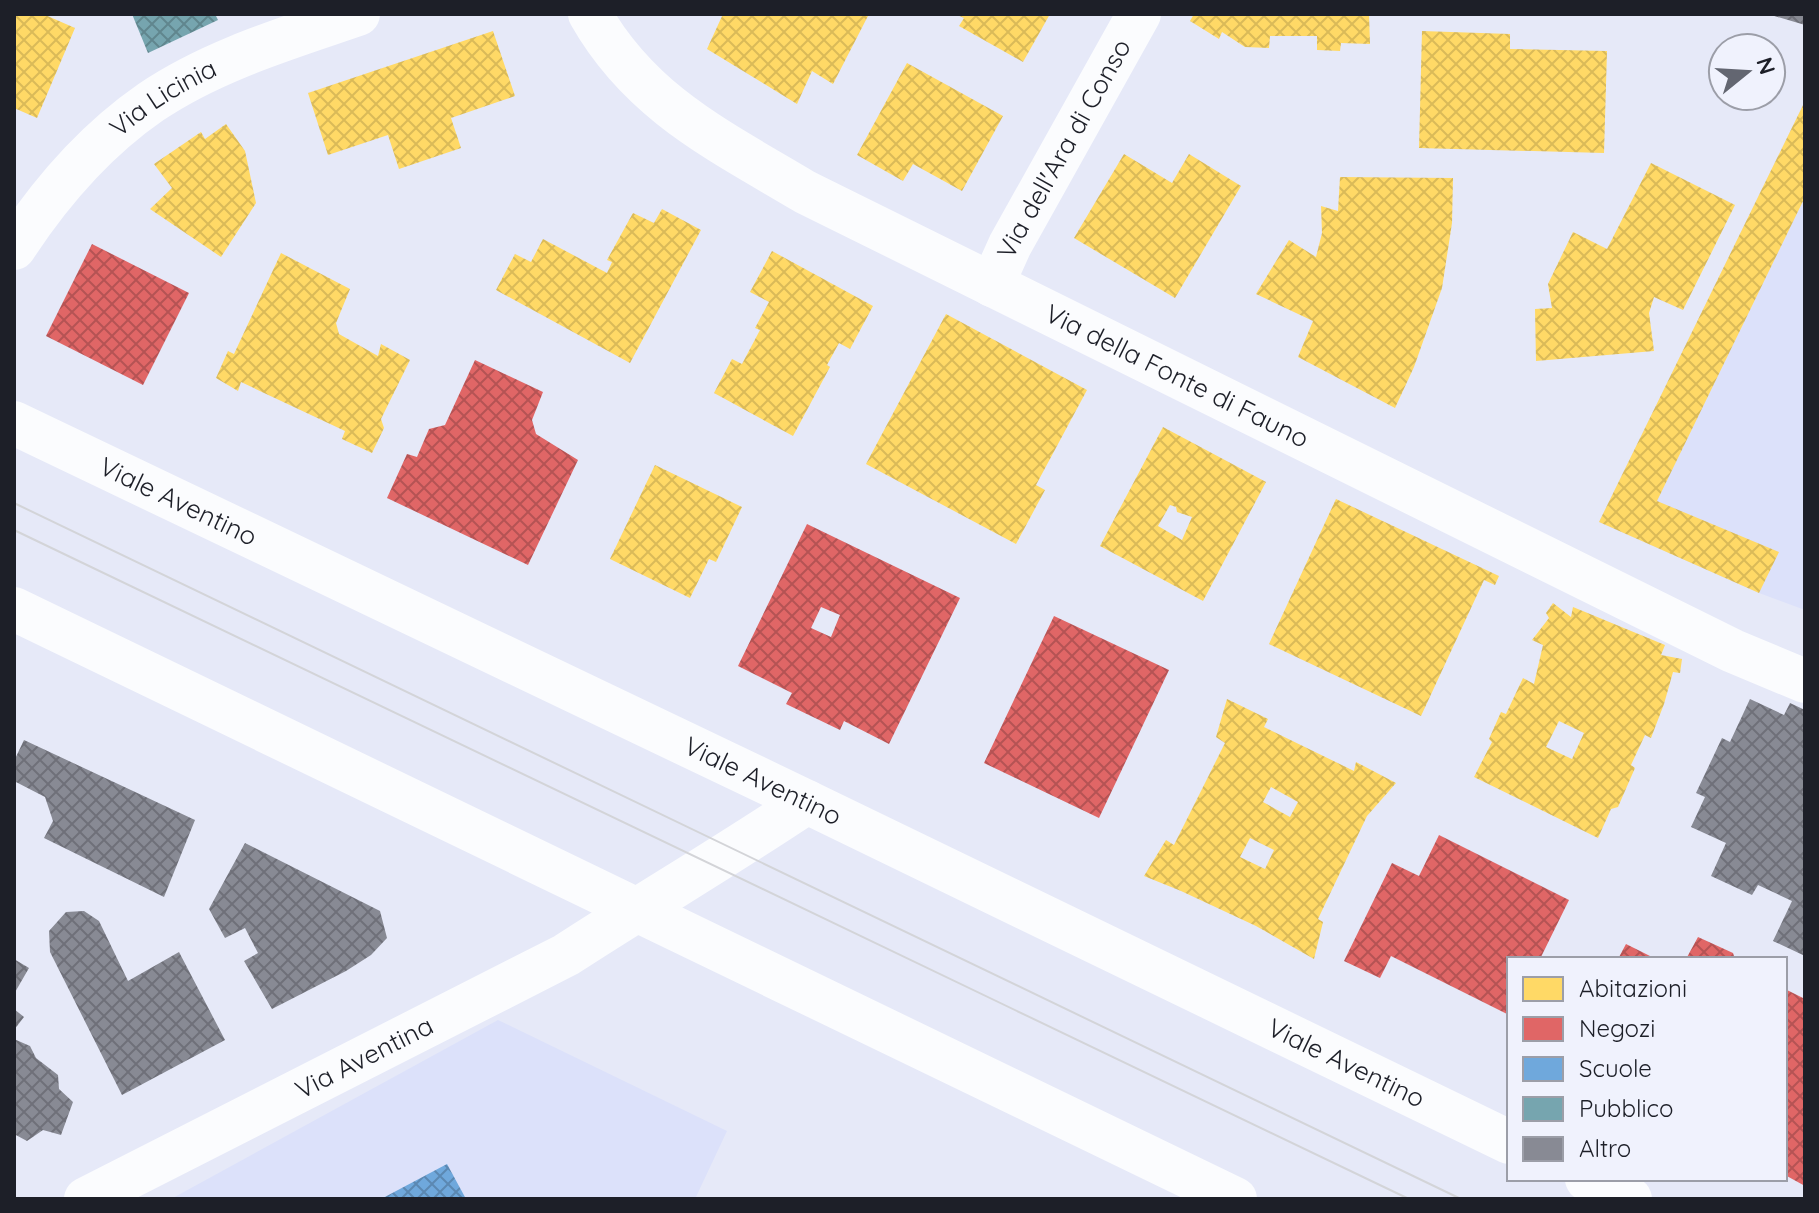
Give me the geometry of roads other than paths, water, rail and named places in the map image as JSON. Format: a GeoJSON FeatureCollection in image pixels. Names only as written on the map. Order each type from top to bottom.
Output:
{"type":"FeatureCollection","features":[{"type":"Feature","properties":{"kind":"main road","name":"Via Licinia"},"geometry":{"type":"LineString","coordinates":[[14,248],[47,202],[86,159],[149,103],[208,71],[262,47],[358,14]]}},
{"type":"Feature","properties":{"kind":"main road","name":"Via della Fonte di Fauno"},"geometry":{"type":"LineString","coordinates":[[590,14],[633,75],[671,109],[805,192],[1719,644],[1805,681]]}},
{"type":"Feature","properties":{"kind":"main road","name":"Via dell'Ara di Conso"},"geometry":{"type":"LineString","coordinates":[[992,285],[1010,245],[1139,14]]}},
{"type":"Feature","properties":{"kind":"main road","name":"Viale Aventino"},"geometry":{"type":"LineString","coordinates":[[14,423],[1507,1141]]}},
{"type":"Feature","properties":{"kind":"main road"},"geometry":{"type":"LineString","coordinates":[[14,609],[1235,1199]]}},
{"type":"Feature","properties":{"kind":"main road","name":"Via Aventina"},"geometry":{"type":"LineString","coordinates":[[86,1199],[566,955],[807,802]]}},
{"type":"Feature","properties":{"kind":"main road"},"geometry":{"type":"LineString","coordinates":[[1591,1181],[1630,1199]]}},
{"type":"Feature","properties":{"kind":"tram line"},"geometry":{"type":"LineString","coordinates":[[14,503],[1461,1199]]}},
{"type":"Feature","properties":{"kind":"tram line"},"geometry":{"type":"LineString","coordinates":[[14,530],[1409,1199]]}}]}
